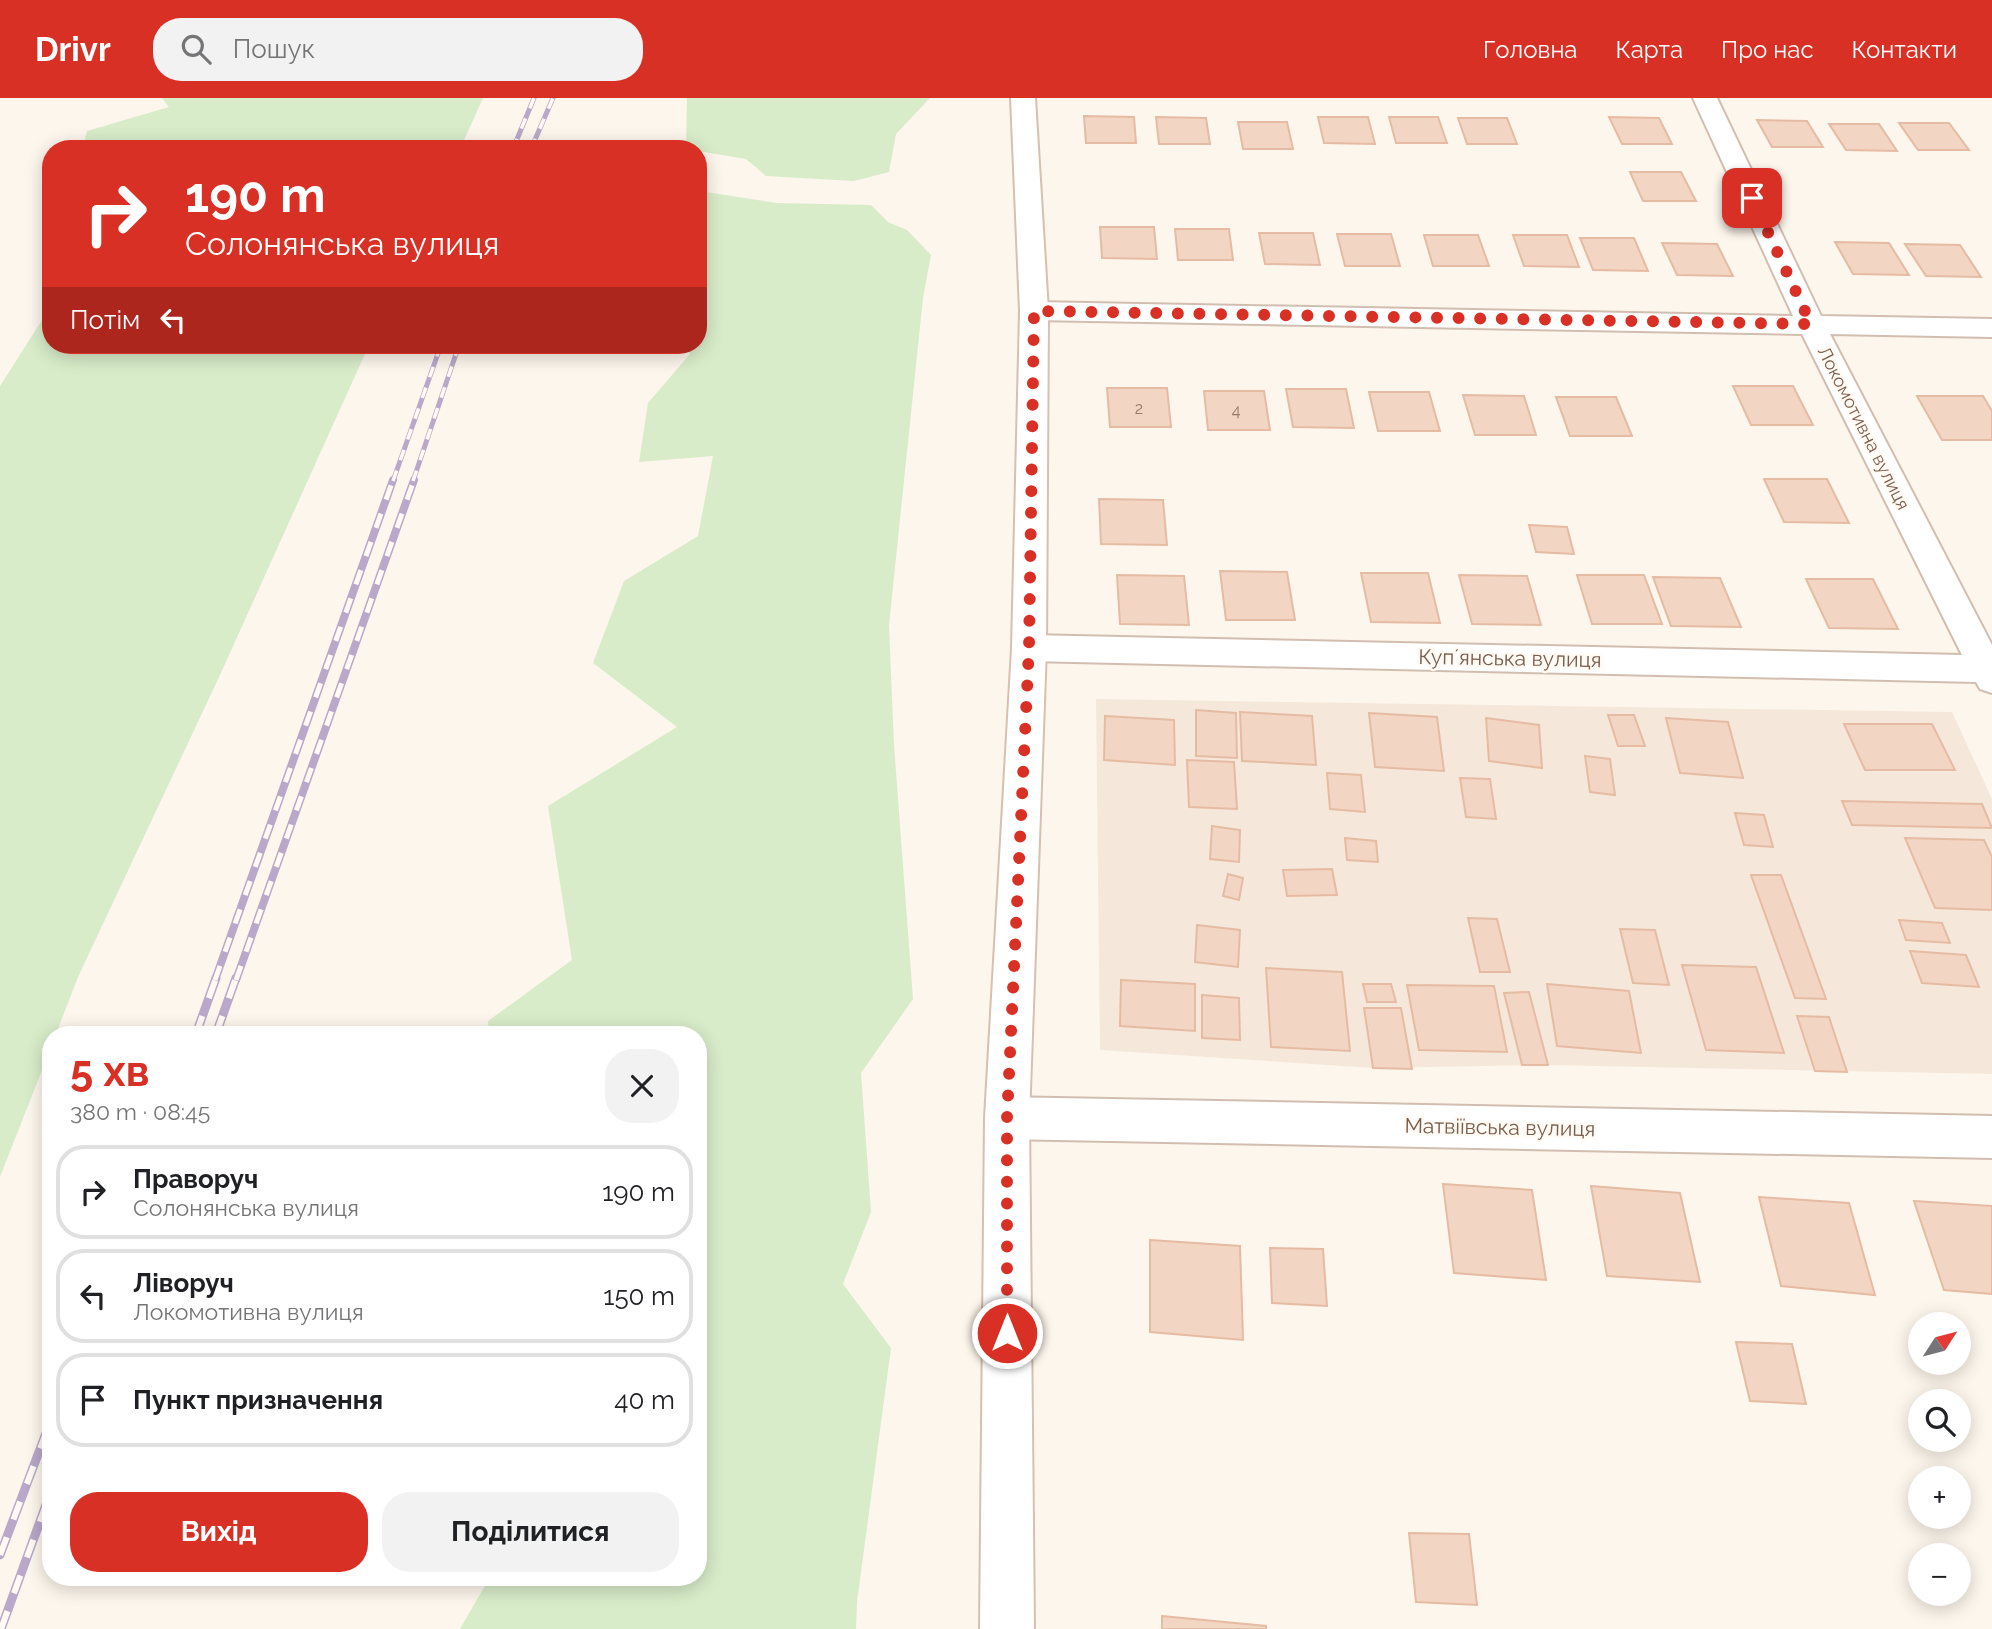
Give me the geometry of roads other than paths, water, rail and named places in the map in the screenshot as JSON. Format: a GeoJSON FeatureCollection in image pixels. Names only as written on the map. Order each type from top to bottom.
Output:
{"type":"FeatureCollection","features":[{"type":"Feature","properties":{"kind":"street"},"geometry":{"type":"LineString","coordinates":[[1007,1629],[1007,1118],[1029,648],[1034,311],[1023,98]]}},
{"type":"Feature","properties":{"kind":"street","name":"Локомотивна вулиця"},"geometry":{"type":"LineString","coordinates":[[1705,98],[1811,324],[1990,672]]}},
{"type":"Feature","properties":{"kind":"street"},"geometry":{"type":"LineString","coordinates":[[1034,311],[1992,328]]}},
{"type":"Feature","properties":{"kind":"street","name":"Купʼянська вулиця"},"geometry":{"type":"LineString","coordinates":[[1029,648],[1990,672]]}},
{"type":"Feature","properties":{"kind":"street","name":"Матвіївська вулиця"},"geometry":{"type":"LineString","coordinates":[[1007,1118],[1992,1137]]}},
{"type":"Feature","properties":{"kind":"railway"},"geometry":{"type":"LineString","coordinates":[[517,140],[534,98]]}},
{"type":"Feature","properties":{"kind":"railway"},"geometry":{"type":"LineString","coordinates":[[535,140],[553,98]]}},
{"type":"Feature","properties":{"kind":"railway"},"geometry":{"type":"LineString","coordinates":[[393,481],[438,354]]}},
{"type":"Feature","properties":{"kind":"railway"},"geometry":{"type":"LineString","coordinates":[[413,481],[456,354]]}},
{"type":"Feature","properties":{"kind":"railway"},"geometry":{"type":"LineString","coordinates":[[215,980],[393,480]]}},
{"type":"Feature","properties":{"kind":"railway"},"geometry":{"type":"LineString","coordinates":[[236,980],[414,480]]}},
{"type":"Feature","properties":{"kind":"railway"},"geometry":{"type":"LineString","coordinates":[[199,1026],[216,978]]}},
{"type":"Feature","properties":{"kind":"railway"},"geometry":{"type":"LineString","coordinates":[[219,1026],[236,978]]}},
{"type":"Feature","properties":{"kind":"railway"},"geometry":{"type":"LineString","coordinates":[[0,1555],[42,1444]]}},
{"type":"Feature","properties":{"kind":"railway"},"geometry":{"type":"LineString","coordinates":[[1,1629],[42,1516]]}}]}
